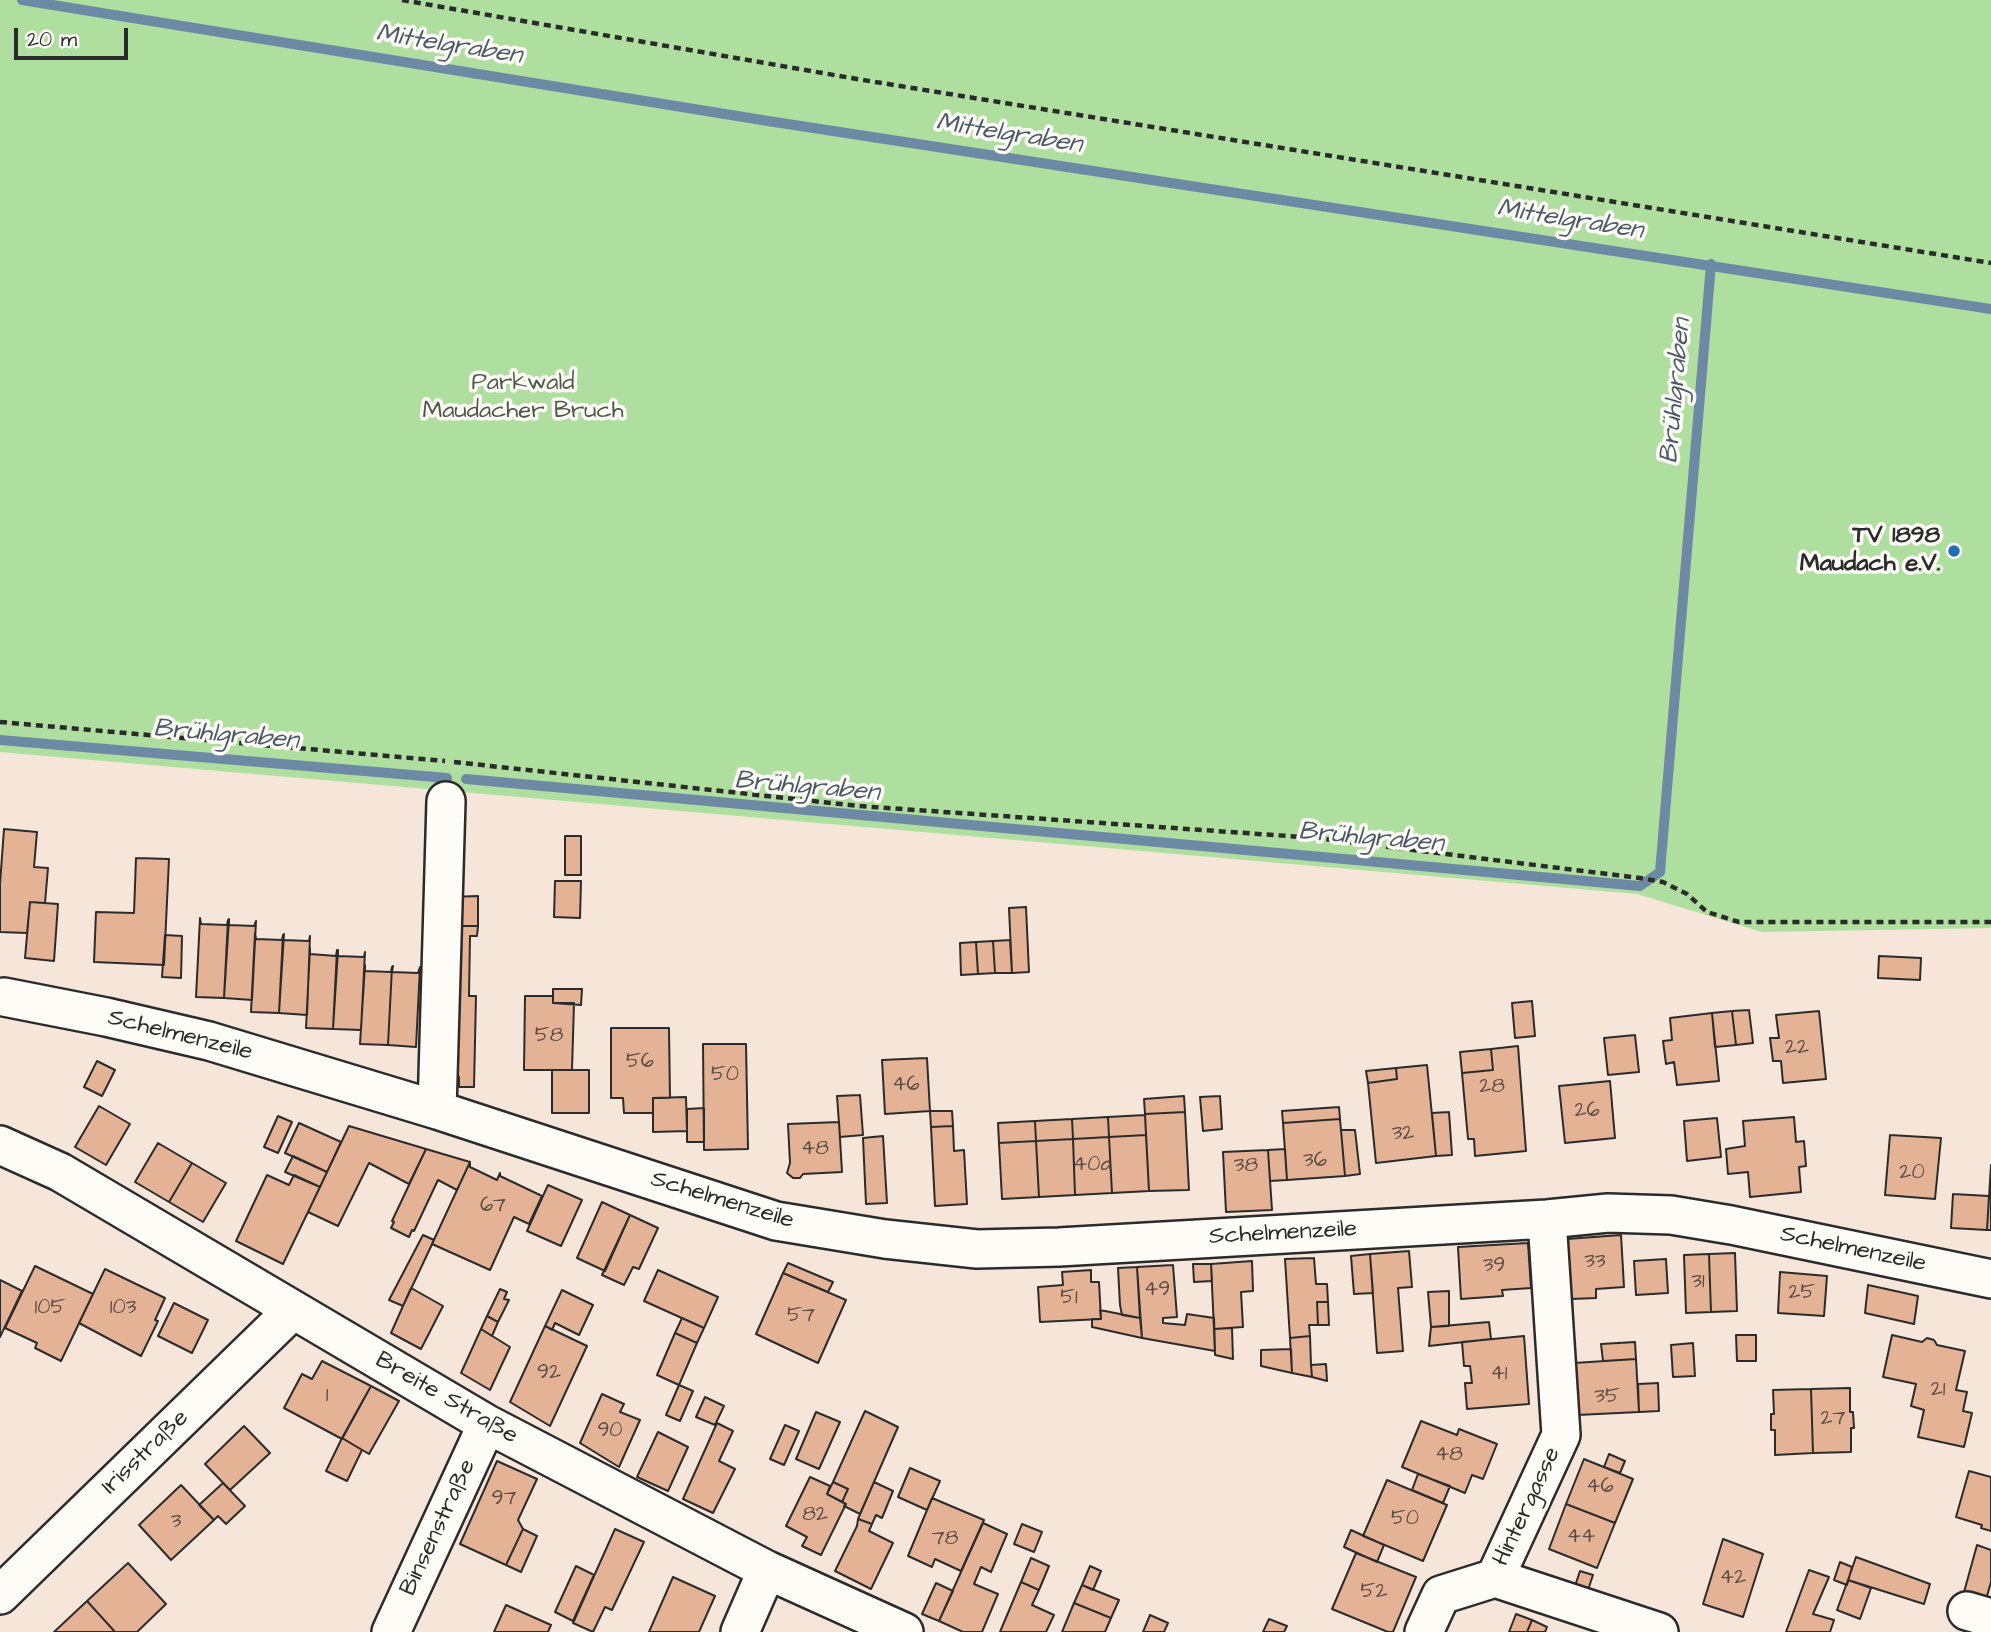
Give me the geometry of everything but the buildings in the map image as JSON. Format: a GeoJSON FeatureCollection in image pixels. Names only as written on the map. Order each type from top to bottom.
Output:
{"type":"FeatureCollection","features":[{"type":"Feature","properties":{"kind":"street"},"geometry":{"type":"LineString","coordinates":[[437,1110],[446,801]]}},
{"type":"Feature","properties":{"kind":"street","name":"Schelmenzeile"},"geometry":{"type":"LineString","coordinates":[[4,997],[209,1041],[437,1110],[776,1221],[885,1239],[977,1249],[1547,1219],[1608,1213],[1671,1215],[1991,1279]]}},
{"type":"Feature","properties":{"kind":"street","name":"Breite Straße"},"geometry":{"type":"LineString","coordinates":[[0,1145],[60,1172],[487,1424],[767,1570],[904,1632]]}},
{"type":"Feature","properties":{"kind":"street","name":"Hintergasse"},"geometry":{"type":"LineString","coordinates":[[1495,1578],[1561,1435],[1547,1219]]}},
{"type":"Feature","properties":{"kind":"street","name":"Irisstraße"},"geometry":{"type":"LineString","coordinates":[[0,1595],[293,1310]]}},
{"type":"Feature","properties":{"kind":"street","name":"Binsenstraße"},"geometry":{"type":"LineString","coordinates":[[391,1632],[487,1424]]}},
{"type":"Feature","properties":{"kind":"street"},"geometry":{"type":"LineString","coordinates":[[740,1632],[767,1570]]}},
{"type":"Feature","properties":{"kind":"street","name":"Hintergasse"},"geometry":{"type":"LineString","coordinates":[[1424,1632],[1441,1595],[1495,1578],[1659,1632]]}},
{"type":"Feature","properties":{"kind":"path"},"geometry":{"type":"LineString","coordinates":[[402,0],[843,76],[1991,263]]}},
{"type":"Feature","properties":{"kind":"path"},"geometry":{"type":"LineString","coordinates":[[0,722],[459,763],[859,806],[1316,838],[1640,878],[1663,883],[1687,894],[1707,912],[1739,922],[1991,922]]}},
{"type":"Feature","properties":{"kind":"green space","name":"Parkwald Maudacher Bruch"},"geometry":{"type":"Polygon","coordinates":[[[0,0],[1991,0],[1991,928],[1762,932],[1637,894],[0,752],[0,0]]]}},
{"type":"Feature","properties":{"kind":"waterway","name":"Mittelgraben"},"geometry":{"type":"LineString","coordinates":[[22,0],[768,121],[1991,309]]}},
{"type":"Feature","properties":{"kind":"waterway","name":"Brühlgraben"},"geometry":{"type":"LineString","coordinates":[[466,779],[1640,886],[1660,872],[1711,264]]}},
{"type":"Feature","properties":{"kind":"waterway","name":"Brühlgraben"},"geometry":{"type":"LineString","coordinates":[[0,740],[447,778]]}},
{"type":"Feature","properties":{"kind":"place","name":"TV 1898 Maudach e.V."},"geometry":{"type":"Point","coordinates":[1954,551]}}]}
